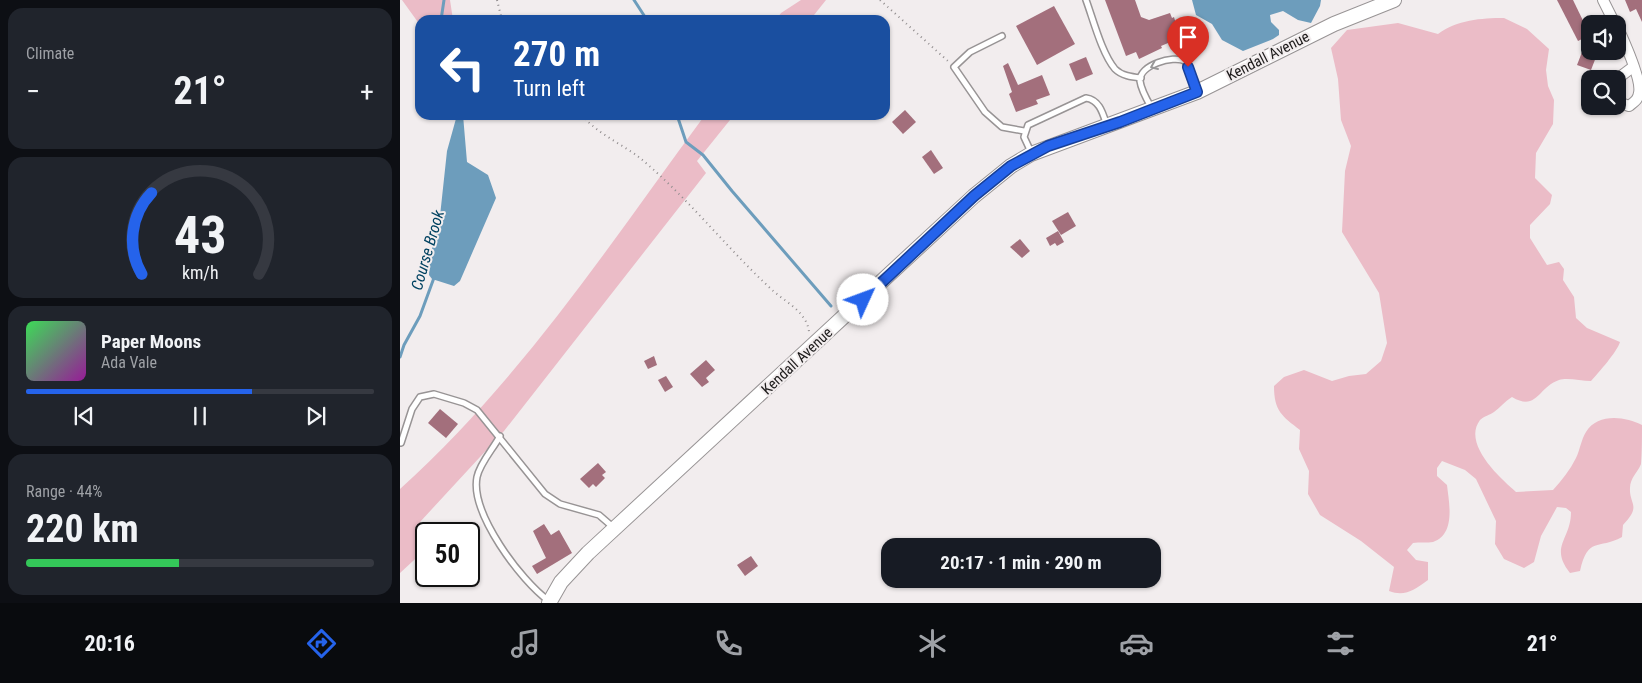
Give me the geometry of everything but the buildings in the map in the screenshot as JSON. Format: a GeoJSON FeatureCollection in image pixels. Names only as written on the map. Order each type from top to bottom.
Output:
{"type":"FeatureCollection","features":[{"type":"Feature","properties":{"kind":"main road","name":"Kendall Avenue"},"geometry":{"type":"LineString","coordinates":[[549,602],[572,569],[614,528],[992,180],[1031,154],[1197,92],[1334,24],[1394,0]]}},
{"type":"Feature","properties":{"kind":"street"},"geometry":{"type":"LineString","coordinates":[[1603,0],[1610,15]]}},
{"type":"Feature","properties":{"kind":"street"},"geometry":{"type":"LineString","coordinates":[[1626,45],[1639,82],[1640,92],[1636,101],[1629,106],[1626,105]]}},
{"type":"Feature","properties":{"kind":"street"},"geometry":{"type":"LineString","coordinates":[[1626,72],[1633,67]]}},
{"type":"Feature","properties":{"kind":"lane"},"geometry":{"type":"LineString","coordinates":[[1086,0],[1109,59],[1116,69],[1130,77],[1141,78]]}},
{"type":"Feature","properties":{"kind":"lane"},"geometry":{"type":"LineString","coordinates":[[1002,36],[970,52],[954,67],[985,112],[1002,127],[1024,131]]}},
{"type":"Feature","properties":{"kind":"lane"},"geometry":{"type":"LineString","coordinates":[[1152,110],[1140,82],[1146,68],[1173,58],[1179,58],[1185,61],[1197,92]]}},
{"type":"Feature","properties":{"kind":"lane"},"geometry":{"type":"LineString","coordinates":[[1031,154],[1024,137],[1024,131],[1034,120],[1086,98],[1096,102],[1100,107],[1107,126]]}},
{"type":"Feature","properties":{"kind":"lane"},"geometry":{"type":"LineString","coordinates":[[401,443],[416,401],[428,394],[456,400],[477,410],[500,436],[545,494],[560,504],[599,515],[614,528]]}},
{"type":"Feature","properties":{"kind":"lane"},"geometry":{"type":"LineString","coordinates":[[500,436],[477,478],[480,500],[486,518],[506,555],[536,592],[549,602]]}},
{"type":"Feature","properties":{"kind":"path"},"geometry":{"type":"LineString","coordinates":[[496,0],[500,15]]}},
{"type":"Feature","properties":{"kind":"path"},"geometry":{"type":"LineString","coordinates":[[880,0],[924,42],[954,67]]}},
{"type":"Feature","properties":{"kind":"path"},"geometry":{"type":"LineString","coordinates":[[587,120],[641,159],[720,235],[753,273],[798,311],[808,323],[810,349]]}},
{"type":"Feature","properties":{"kind":"shaded area"},"geometry":{"type":"Polygon","coordinates":[[[402,0],[450,0],[452,15],[415,15],[415,18],[402,0]]]}},
{"type":"Feature","properties":{"kind":"shaded area"},"geometry":{"type":"Polygon","coordinates":[[[801,0],[826,0],[814,15],[780,15],[801,0]]]}},
{"type":"Feature","properties":{"kind":"shaded area"},"geometry":{"type":"Polygon","coordinates":[[[1504,18],[1527,29],[1549,49],[1546,70],[1548,86],[1554,100],[1553,124],[1536,153],[1535,178],[1552,195],[1550,204],[1530,225],[1530,238],[1547,265],[1559,262],[1564,269],[1563,280],[1574,297],[1576,318],[1587,328],[1620,342],[1612,356],[1591,381],[1562,379],[1552,383],[1537,397],[1527,402],[1512,397],[1494,412],[1480,420],[1476,429],[1476,439],[1479,450],[1485,460],[1516,492],[1553,490],[1574,462],[1584,435],[1591,426],[1604,419],[1612,418],[1620,418],[1642,425],[1641,464],[1630,484],[1633,509],[1623,525],[1622,537],[1590,548],[1583,560],[1580,571],[1570,573],[1561,556],[1561,549],[1568,530],[1571,512],[1566,508],[1557,507],[1541,536],[1534,562],[1524,568],[1504,559],[1495,544],[1496,521],[1476,479],[1465,470],[1442,461],[1437,468],[1437,476],[1447,485],[1450,509],[1448,525],[1440,538],[1433,542],[1413,543],[1407,550],[1416,560],[1428,562],[1428,580],[1409,592],[1395,593],[1389,591],[1394,567],[1361,541],[1320,515],[1308,494],[1309,471],[1299,449],[1300,430],[1280,412],[1274,394],[1274,386],[1284,377],[1304,370],[1332,381],[1366,374],[1381,361],[1387,343],[1379,293],[1342,232],[1345,171],[1351,146],[1341,120],[1338,79],[1331,48],[1347,30],[1398,23],[1438,34],[1461,23],[1504,18]]]}},
{"type":"Feature","properties":{"kind":"shaded area"},"geometry":{"type":"Polygon","coordinates":[[[701,120],[730,120],[697,161],[706,173],[504,431],[420,522],[415,522],[415,559],[400,573],[400,489],[444,447],[485,403],[562,310],[701,120]]]}},
{"type":"Feature","properties":{"kind":"water"},"geometry":{"type":"Polygon","coordinates":[[[1192,0],[1321,0],[1311,23],[1298,20],[1283,11],[1270,15],[1271,22],[1279,30],[1279,35],[1243,51],[1222,40],[1212,24],[1196,15],[1192,0]]]}},
{"type":"Feature","properties":{"kind":"water"},"geometry":{"type":"Polygon","coordinates":[[[456,120],[463,120],[467,162],[488,175],[496,198],[460,281],[454,286],[432,279],[429,275],[430,257],[440,216],[447,151],[456,120]]]}},
{"type":"Feature","properties":{"kind":"waterway","name":"Course Brook"},"geometry":{"type":"LineString","coordinates":[[442,15],[444,0]]}},
{"type":"Feature","properties":{"kind":"waterway"},"geometry":{"type":"LineString","coordinates":[[634,0],[644,15]]}},
{"type":"Feature","properties":{"kind":"waterway"},"geometry":{"type":"LineString","coordinates":[[679,120],[686,142],[703,155],[831,306]]}},
{"type":"Feature","properties":{"kind":"waterway","name":"Course Brook"},"geometry":{"type":"LineString","coordinates":[[400,357],[404,345],[420,316],[435,275]]}},
{"type":"Feature","properties":{"kind":"route"},"geometry":{"type":"LineString","coordinates":[[863,300],[974,196],[1011,166],[1048,146],[1120,122],[1197,92],[1188,67]]}}]}
